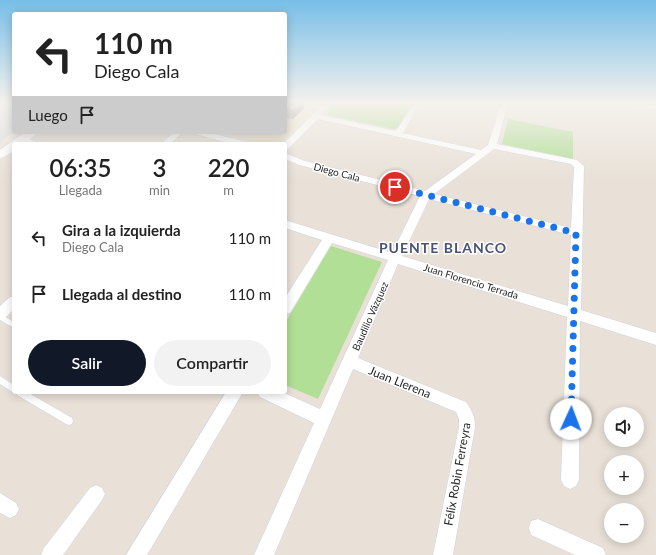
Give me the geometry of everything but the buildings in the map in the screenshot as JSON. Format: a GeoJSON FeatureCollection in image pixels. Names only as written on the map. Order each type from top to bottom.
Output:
{"type":"FeatureCollection","features":[{"type":"Feature","properties":{"kind":"main road"},"geometry":{"type":"LineString","coordinates":[[19,142],[30,134]]}},
{"type":"Feature","properties":{"kind":"main road"},"geometry":{"type":"LineString","coordinates":[[0,155],[12,147]]}},
{"type":"Feature","properties":{"kind":"street"},"geometry":{"type":"LineString","coordinates":[[287,145],[303,129]]}},
{"type":"Feature","properties":{"kind":"street"},"geometry":{"type":"LineString","coordinates":[[374,129],[484,153]]}},
{"type":"Feature","properties":{"kind":"street"},"geometry":{"type":"LineString","coordinates":[[398,134],[401,129]]}},
{"type":"Feature","properties":{"kind":"street"},"geometry":{"type":"LineString","coordinates":[[497,129],[492,146],[574,162],[579,166],[570,480]]}},
{"type":"Feature","properties":{"kind":"street"},"geometry":{"type":"LineString","coordinates":[[167,142],[177,134]]}},
{"type":"Feature","properties":{"kind":"street"},"geometry":{"type":"LineString","coordinates":[[206,134],[236,142]]}},
{"type":"Feature","properties":{"kind":"street","name":"Baudilio Vázquez"},"geometry":{"type":"LineString","coordinates":[[264,555],[395,258],[426,195],[492,146]]}},
{"type":"Feature","properties":{"kind":"street","name":"Diego Cala"},"geometry":{"type":"LineString","coordinates":[[287,157],[302,163],[576,233]]}},
{"type":"Feature","properties":{"kind":"street","name":"Juan Florencio Terrada"},"geometry":{"type":"LineString","coordinates":[[287,225],[656,339]]}},
{"type":"Feature","properties":{"kind":"street"},"geometry":{"type":"LineString","coordinates":[[287,306],[329,238]]}},
{"type":"Feature","properties":{"kind":"street"},"geometry":{"type":"LineString","coordinates":[[0,316],[12,303]]}},
{"type":"Feature","properties":{"kind":"street","name":"Juan Llerena"},"geometry":{"type":"LineString","coordinates":[[350,361],[450,402]]}},
{"type":"Feature","properties":{"kind":"street"},"geometry":{"type":"LineString","coordinates":[[136,555],[233,394]]}},
{"type":"Feature","properties":{"kind":"street"},"geometry":{"type":"LineString","coordinates":[[269,394],[324,419]]}},
{"type":"Feature","properties":{"kind":"street","name":"Félix Robin Ferreyra"},"geometry":{"type":"LineString","coordinates":[[443,555],[467,427],[467,418],[461,408],[450,402]]}},
{"type":"Feature","properties":{"kind":"street"},"geometry":{"type":"LineString","coordinates":[[51,555],[96,494]]}},
{"type":"Feature","properties":{"kind":"street"},"geometry":{"type":"LineString","coordinates":[[538,528],[596,555]]}},
{"type":"Feature","properties":{"kind":"lane"},"geometry":{"type":"LineString","coordinates":[[0,316],[12,324]]}},
{"type":"Feature","properties":{"kind":"lane"},"geometry":{"type":"LineString","coordinates":[[0,380],[12,388]]}},
{"type":"Feature","properties":{"kind":"lane"},"geometry":{"type":"LineString","coordinates":[[23,394],[69,421]]}},
{"type":"Feature","properties":{"kind":"shaded area"},"geometry":{"type":"Polygon","coordinates":[[[0,129],[12,129],[12,134],[0,142],[0,129]]]}},
{"type":"Feature","properties":{"kind":"shaded area"},"geometry":{"type":"Polygon","coordinates":[[[287,129],[294,129],[281,142],[254,142],[222,134],[287,134],[287,129]]]}},
{"type":"Feature","properties":{"kind":"green space"},"geometry":{"type":"Polygon","coordinates":[[[506,129],[558,129],[573,132],[573,159],[502,144],[506,129]]]}},
{"type":"Feature","properties":{"kind":"green space"},"geometry":{"type":"Polygon","coordinates":[[[331,246],[382,262],[318,399],[287,386],[287,320],[331,246]]]}},
{"type":"Feature","properties":{"kind":"district","name":"PUENTE BLANCO"},"geometry":{"type":"Point","coordinates":[443,247]}},
{"type":"Feature","properties":{"kind":"route"},"geometry":{"type":"LineString","coordinates":[[395,187],[576,233],[571,419]]}}]}
